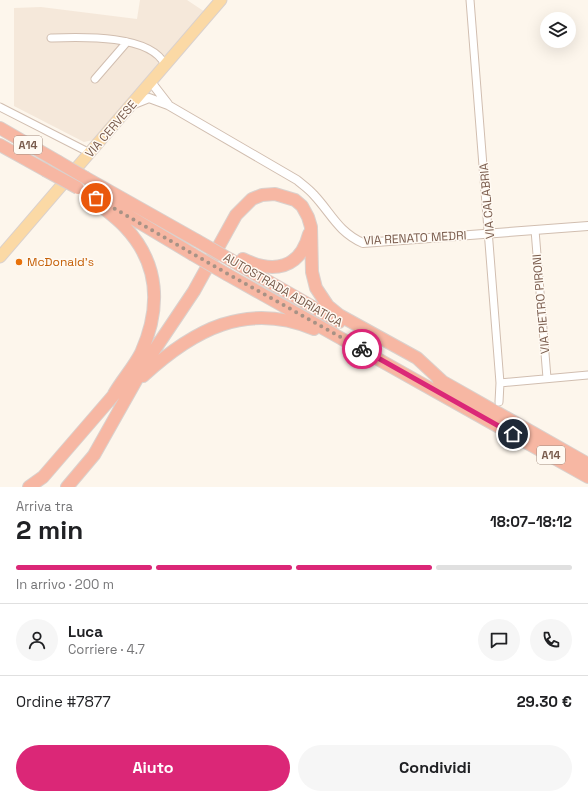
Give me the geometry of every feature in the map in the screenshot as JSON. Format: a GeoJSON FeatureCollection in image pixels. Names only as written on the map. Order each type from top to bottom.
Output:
{"type":"FeatureCollection","features":[{"type":"Feature","properties":{"kind":"highway","name":"AUTOSTRADA ADRIATICA"},"geometry":{"type":"LineString","coordinates":[[0,128],[86,178],[232,257],[444,383],[485,412]]}},
{"type":"Feature","properties":{"kind":"highway","name":"AUTOSTRADA ADRIATICA"},"geometry":{"type":"LineString","coordinates":[[0,145],[375,356],[588,464]]}},
{"type":"Feature","properties":{"kind":"highway"},"geometry":{"type":"LineString","coordinates":[[82,190],[96,203],[112,214],[137,242],[146,259],[152,276],[155,292],[153,314],[140,354],[114,394]]}},
{"type":"Feature","properties":{"kind":"highway"},"geometry":{"type":"LineString","coordinates":[[67,487],[94,455],[147,361],[194,291],[236,215],[243,207],[262,195],[275,194],[287,196],[302,206],[311,227],[312,272],[316,288],[328,306],[339,315],[417,358],[444,383]]}},
{"type":"Feature","properties":{"kind":"highway"},"geometry":{"type":"LineString","coordinates":[[232,257],[261,266],[283,266],[295,260],[301,253],[306,245],[311,227]]}},
{"type":"Feature","properties":{"kind":"highway"},"geometry":{"type":"LineString","coordinates":[[134,384],[177,347],[200,334],[221,325],[245,318],[269,318],[292,321],[313,328],[361,353],[375,356]]}},
{"type":"Feature","properties":{"kind":"highway"},"geometry":{"type":"LineString","coordinates":[[29,487],[42,482],[114,394],[147,361]]}},
{"type":"Feature","properties":{"kind":"highway","name":"AUTOSTRADA ADRIATICA"},"geometry":{"type":"LineString","coordinates":[[515,428],[588,477]]}},
{"type":"Feature","properties":{"kind":"main road","name":"VIA CERVESE"},"geometry":{"type":"LineString","coordinates":[[0,257],[221,0]]}},
{"type":"Feature","properties":{"kind":"street","name":"VIA CALABRIA"},"geometry":{"type":"LineString","coordinates":[[470,0],[490,234],[500,383],[499,402]]}},
{"type":"Feature","properties":{"kind":"street"},"geometry":{"type":"LineString","coordinates":[[51,38],[96,36],[127,42],[150,48],[165,65]]}},
{"type":"Feature","properties":{"kind":"street"},"geometry":{"type":"LineString","coordinates":[[95,79],[127,42]]}},
{"type":"Feature","properties":{"kind":"street","name":"VIA RENATO MEDRI"},"geometry":{"type":"LineString","coordinates":[[151,82],[168,105]]}},
{"type":"Feature","properties":{"kind":"street","name":"VIA RENATO MEDRI"},"geometry":{"type":"LineString","coordinates":[[131,105],[143,99],[149,98],[168,105],[297,180],[314,194],[350,238],[363,243],[588,226]]}},
{"type":"Feature","properties":{"kind":"street"},"geometry":{"type":"LineString","coordinates":[[0,107],[90,152]]}},
{"type":"Feature","properties":{"kind":"street","name":"VIA PIETRO PIRONI"},"geometry":{"type":"LineString","coordinates":[[535,230],[547,378]]}},
{"type":"Feature","properties":{"kind":"street"},"geometry":{"type":"LineString","coordinates":[[500,383],[547,378],[588,376]]}},
{"type":"Feature","properties":{"kind":"shaded area"},"geometry":{"type":"Polygon","coordinates":[[[140,0],[187,0],[205,12],[93,140],[84,142],[14,106],[14,8],[41,7],[137,19],[140,0]]]}},
{"type":"Feature","properties":{"kind":"way so far"},"geometry":{"type":"LineString","coordinates":[[96,198],[192,254],[362,349]]}},
{"type":"Feature","properties":{"kind":"place","name":"McDonald's"},"geometry":{"type":"Point","coordinates":[19,262]}},
{"type":"Feature","properties":{"kind":"route"},"geometry":{"type":"LineString","coordinates":[[362,349],[513,434]]}}]}
